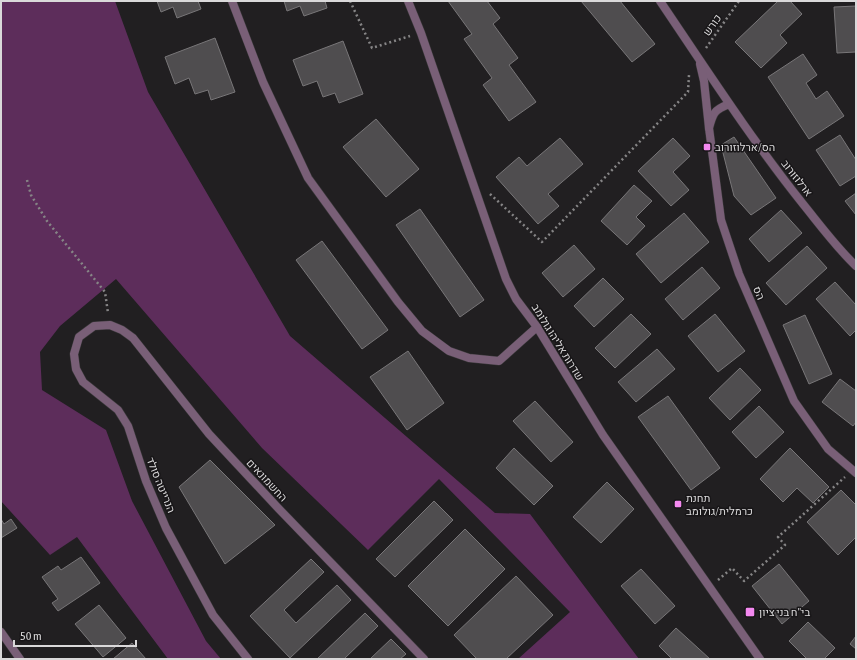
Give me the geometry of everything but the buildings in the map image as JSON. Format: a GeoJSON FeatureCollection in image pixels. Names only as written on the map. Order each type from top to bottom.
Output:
{"type":"FeatureCollection","features":[{"type":"Feature","properties":{"kind":"street"},"geometry":{"type":"LineString","coordinates":[[232,1],[264,82],[308,178],[398,302],[422,331],[449,351],[469,358],[499,361],[537,327]]}},
{"type":"Feature","properties":{"kind":"street","name":"שדרות אליהו גולומב"},"geometry":{"type":"LineString","coordinates":[[408,1],[421,33],[506,279],[516,299],[537,327],[603,436],[760,659]]}},
{"type":"Feature","properties":{"kind":"street"},"geometry":{"type":"LineString","coordinates":[[660,1],[699,59],[704,80],[710,128]]}},
{"type":"Feature","properties":{"kind":"street","name":"ארלוזורוב"},"geometry":{"type":"LineString","coordinates":[[699,59],[782,178],[856,266]]}},
{"type":"Feature","properties":{"kind":"street","name":"הס"},"geometry":{"type":"LineString","coordinates":[[729,104],[713,113],[710,128],[721,220],[739,274],[794,401],[828,449],[854,472]]}},
{"type":"Feature","properties":{"kind":"street","name":"הנרייטה סולד"},"geometry":{"type":"LineString","coordinates":[[110,325],[94,326],[79,337],[74,354],[76,369],[83,382],[118,410],[128,426],[146,481],[166,528],[213,615],[248,659]]}},
{"type":"Feature","properties":{"kind":"street","name":"החשמונאים"},"geometry":{"type":"LineString","coordinates":[[110,325],[122,330],[133,338],[208,434],[424,659]]}},
{"type":"Feature","properties":{"kind":"street"},"geometry":{"type":"LineString","coordinates":[[1,632],[20,659]]}},
{"type":"Feature","properties":{"kind":"path"},"geometry":{"type":"LineString","coordinates":[[350,1],[372,48],[421,33]]}},
{"type":"Feature","properties":{"kind":"path","name":"כורש"},"geometry":{"type":"LineString","coordinates":[[487,191],[542,242],[688,92],[690,68],[699,59],[739,1]]}},
{"type":"Feature","properties":{"kind":"path"},"geometry":{"type":"LineString","coordinates":[[27,180],[31,195],[47,221],[105,292],[110,325]]}},
{"type":"Feature","properties":{"kind":"path"},"geometry":{"type":"LineString","coordinates":[[710,588],[732,568],[744,581],[785,545],[778,537],[854,472]]}},
{"type":"Feature","properties":{"kind":"shaded area"},"geometry":{"type":"Polygon","coordinates":[[[1,1],[115,1],[148,92],[290,336],[495,513],[530,514],[639,659],[518,659],[570,612],[439,479],[368,550],[262,448],[116,279],[60,326],[40,352],[42,390],[106,430],[132,501],[206,641],[221,659],[168,659],[77,537],[50,555],[1,501],[1,1]]]}},
{"type":"Feature","properties":{"kind":"place","name":"הס/ארלוזורוב"},"geometry":{"type":"Point","coordinates":[707,147]}},
{"type":"Feature","properties":{"kind":"place","name":"תחנת כרמלית/גולומב"},"geometry":{"type":"Point","coordinates":[678,504]}},
{"type":"Feature","properties":{"kind":"place","name":"בי\"ח בני ציון"},"geometry":{"type":"Point","coordinates":[750,612]}}]}
